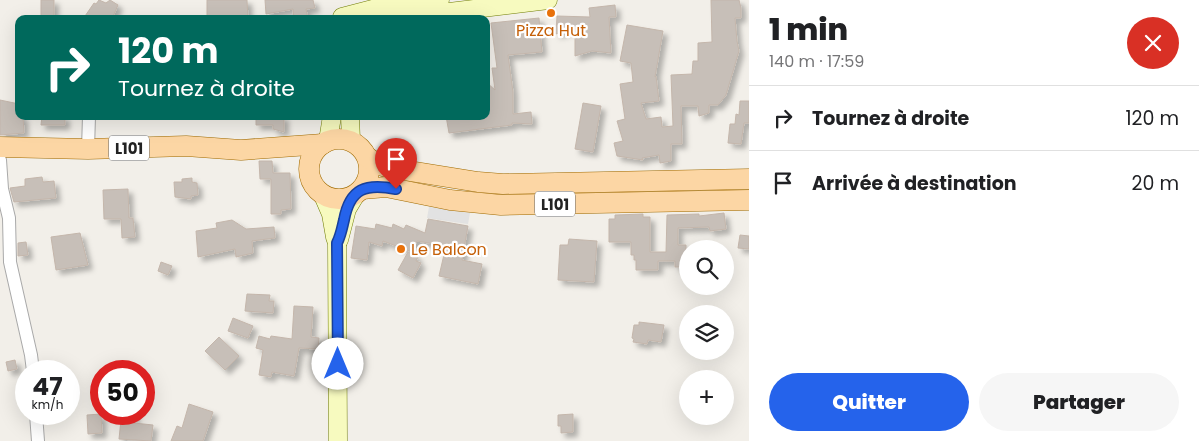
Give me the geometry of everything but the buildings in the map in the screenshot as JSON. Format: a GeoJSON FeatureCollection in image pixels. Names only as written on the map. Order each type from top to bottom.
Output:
{"type":"FeatureCollection","features":[{"type":"Feature","properties":{"kind":"main road"},"geometry":{"type":"LineString","coordinates":[[361,10],[440,0]]}},
{"type":"Feature","properties":{"kind":"main road"},"geometry":{"type":"LineString","coordinates":[[361,10],[548,0]]}},
{"type":"Feature","properties":{"kind":"main road"},"geometry":{"type":"LineString","coordinates":[[326,143],[331,120]]}},
{"type":"Feature","properties":{"kind":"main road"},"geometry":{"type":"LineString","coordinates":[[350,120],[351,142]]}},
{"type":"Feature","properties":{"kind":"main road"},"geometry":{"type":"LineString","coordinates":[[337,243],[341,237],[347,209],[359,191],[368,177],[369,164],[361,148],[351,142],[340,139],[326,143],[315,152],[311,159],[310,174],[314,185],[322,193],[338,199],[348,198],[359,191]]}},
{"type":"Feature","properties":{"kind":"main road","name":"L101"},"geometry":{"type":"LineString","coordinates":[[259,150],[326,143]]}},
{"type":"Feature","properties":{"kind":"main road","name":"L101"},"geometry":{"type":"LineString","coordinates":[[0,147],[88,149],[186,146],[259,150],[281,153],[288,156],[310,174]]}},
{"type":"Feature","properties":{"kind":"main road","name":"L101"},"geometry":{"type":"LineString","coordinates":[[367,157],[379,165],[392,168],[478,182],[503,184],[749,178]]}},
{"type":"Feature","properties":{"kind":"main road","name":"L101"},"geometry":{"type":"LineString","coordinates":[[359,191],[386,187],[450,200],[501,205],[749,200]]}},
{"type":"Feature","properties":{"kind":"main road"},"geometry":{"type":"LineString","coordinates":[[322,193],[330,214],[334,237],[337,243],[338,441]]}},
{"type":"Feature","properties":{"kind":"street"},"geometry":{"type":"LineString","coordinates":[[88,149],[89,120]]}},
{"type":"Feature","properties":{"kind":"street"},"geometry":{"type":"LineString","coordinates":[[0,160],[2,189],[9,218],[10,262],[32,360]]}},
{"type":"Feature","properties":{"kind":"street"},"geometry":{"type":"LineString","coordinates":[[37,425],[38,441]]}},
{"type":"Feature","properties":{"kind":"shaded area"},"geometry":{"type":"Polygon","coordinates":[[[429,207],[470,213],[468,224],[427,218],[429,207]]]}},
{"type":"Feature","properties":{"kind":"place","name":"Pizza Hut"},"geometry":{"type":"Point","coordinates":[551,13]}},
{"type":"Feature","properties":{"kind":"place","name":"Le Balcon"},"geometry":{"type":"Point","coordinates":[401,249]}},
{"type":"Feature","properties":{"kind":"route"},"geometry":{"type":"LineString","coordinates":[[338,364],[337,243],[341,237],[344,218],[356,194],[362,189],[370,187],[396,189]]}}]}
